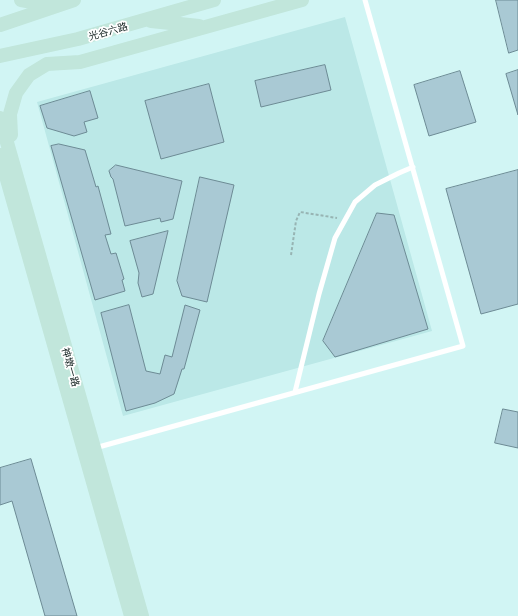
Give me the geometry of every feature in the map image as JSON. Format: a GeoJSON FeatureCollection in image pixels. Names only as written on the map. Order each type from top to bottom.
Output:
{"type":"FeatureCollection","features":[{"type":"Feature","properties":{"kind":"main road"},"geometry":{"type":"LineString","coordinates":[[21,0],[38,3],[71,1]]}},
{"type":"Feature","properties":{"kind":"main road","name":"光谷六路"},"geometry":{"type":"LineString","coordinates":[[0,56],[78,40],[214,0]]}},
{"type":"Feature","properties":{"kind":"main road"},"geometry":{"type":"LineString","coordinates":[[16,93],[29,74],[47,64],[80,62],[302,0]]}},
{"type":"Feature","properties":{"kind":"main road"},"geometry":{"type":"LineString","coordinates":[[0,25],[71,1]]}},
{"type":"Feature","properties":{"kind":"main road"},"geometry":{"type":"LineString","coordinates":[[144,20],[207,27]]}},
{"type":"Feature","properties":{"kind":"main road"},"geometry":{"type":"LineString","coordinates":[[4,161],[10,114],[16,93],[28,65],[47,47],[78,40]]}},
{"type":"Feature","properties":{"kind":"main road","name":"神墩一路"},"geometry":{"type":"LineString","coordinates":[[0,118],[4,161],[89,450],[142,616]]}},
{"type":"Feature","properties":{"kind":"main road","name":"神墩一路"},"geometry":{"type":"LineString","coordinates":[[89,450],[131,616]]}},
{"type":"Feature","properties":{"kind":"lane"},"geometry":{"type":"LineString","coordinates":[[89,450],[463,346],[365,0]]}},
{"type":"Feature","properties":{"kind":"lane"},"geometry":{"type":"LineString","coordinates":[[295,392],[319,294],[335,238],[356,202],[375,185],[400,172],[413,168]]}},
{"type":"Feature","properties":{"kind":"path"},"geometry":{"type":"LineString","coordinates":[[292,254],[296,221],[300,212],[339,218]]}},
{"type":"Feature","properties":{"kind":"shaded area"},"geometry":{"type":"Polygon","coordinates":[[[345,17],[432,331],[123,416],[37,102],[345,17]]]}},
{"type":"Feature","properties":{"kind":"building"},"geometry":{"type":"Polygon","coordinates":[[[496,0],[518,0],[518,50],[509,53],[496,0]]]}},
{"type":"Feature","properties":{"kind":"building"},"geometry":{"type":"Polygon","coordinates":[[[325,65],[331,90],[261,107],[255,81],[325,65]]]}},
{"type":"Feature","properties":{"kind":"building"},"geometry":{"type":"Polygon","coordinates":[[[518,70],[518,115],[506,74],[518,70]]]}},
{"type":"Feature","properties":{"kind":"building"},"geometry":{"type":"Polygon","coordinates":[[[460,71],[476,122],[429,136],[414,85],[460,71]]]}},
{"type":"Feature","properties":{"kind":"building"},"geometry":{"type":"Polygon","coordinates":[[[209,84],[224,142],[161,159],[145,101],[209,84]]]}},
{"type":"Feature","properties":{"kind":"building"},"geometry":{"type":"Polygon","coordinates":[[[90,91],[98,118],[84,122],[87,132],[74,136],[47,128],[40,106],[90,91]]]}},
{"type":"Feature","properties":{"kind":"building"},"geometry":{"type":"Polygon","coordinates":[[[59,144],[85,150],[96,187],[98,186],[111,234],[105,235],[111,254],[116,253],[124,279],[122,280],[125,291],[95,300],[51,146],[59,144]]]}},
{"type":"Feature","properties":{"kind":"building"},"geometry":{"type":"Polygon","coordinates":[[[116,165],[182,181],[173,219],[161,222],[160,218],[125,226],[113,179],[109,171],[116,165]]]}},
{"type":"Feature","properties":{"kind":"building"},"geometry":{"type":"Polygon","coordinates":[[[518,170],[518,304],[481,314],[446,189],[518,170]]]}},
{"type":"Feature","properties":{"kind":"building"},"geometry":{"type":"Polygon","coordinates":[[[200,177],[234,185],[207,302],[182,296],[177,281],[200,177]]]}},
{"type":"Feature","properties":{"kind":"building"},"geometry":{"type":"Polygon","coordinates":[[[377,213],[394,215],[428,329],[335,357],[323,341],[377,213]]]}},
{"type":"Feature","properties":{"kind":"building"},"geometry":{"type":"Polygon","coordinates":[[[168,231],[153,294],[142,297],[138,283],[139,273],[130,241],[168,231]]]}},
{"type":"Feature","properties":{"kind":"building"},"geometry":{"type":"Polygon","coordinates":[[[129,305],[146,371],[160,374],[165,355],[172,357],[185,305],[200,310],[184,369],[182,369],[174,394],[155,403],[126,411],[101,313],[129,305]]]}},
{"type":"Feature","properties":{"kind":"building"},"geometry":{"type":"Polygon","coordinates":[[[503,409],[518,412],[518,448],[495,443],[503,409]]]}},
{"type":"Feature","properties":{"kind":"building"},"geometry":{"type":"Polygon","coordinates":[[[31,459],[77,616],[45,616],[12,501],[0,505],[0,468],[31,459]]]}}]}
